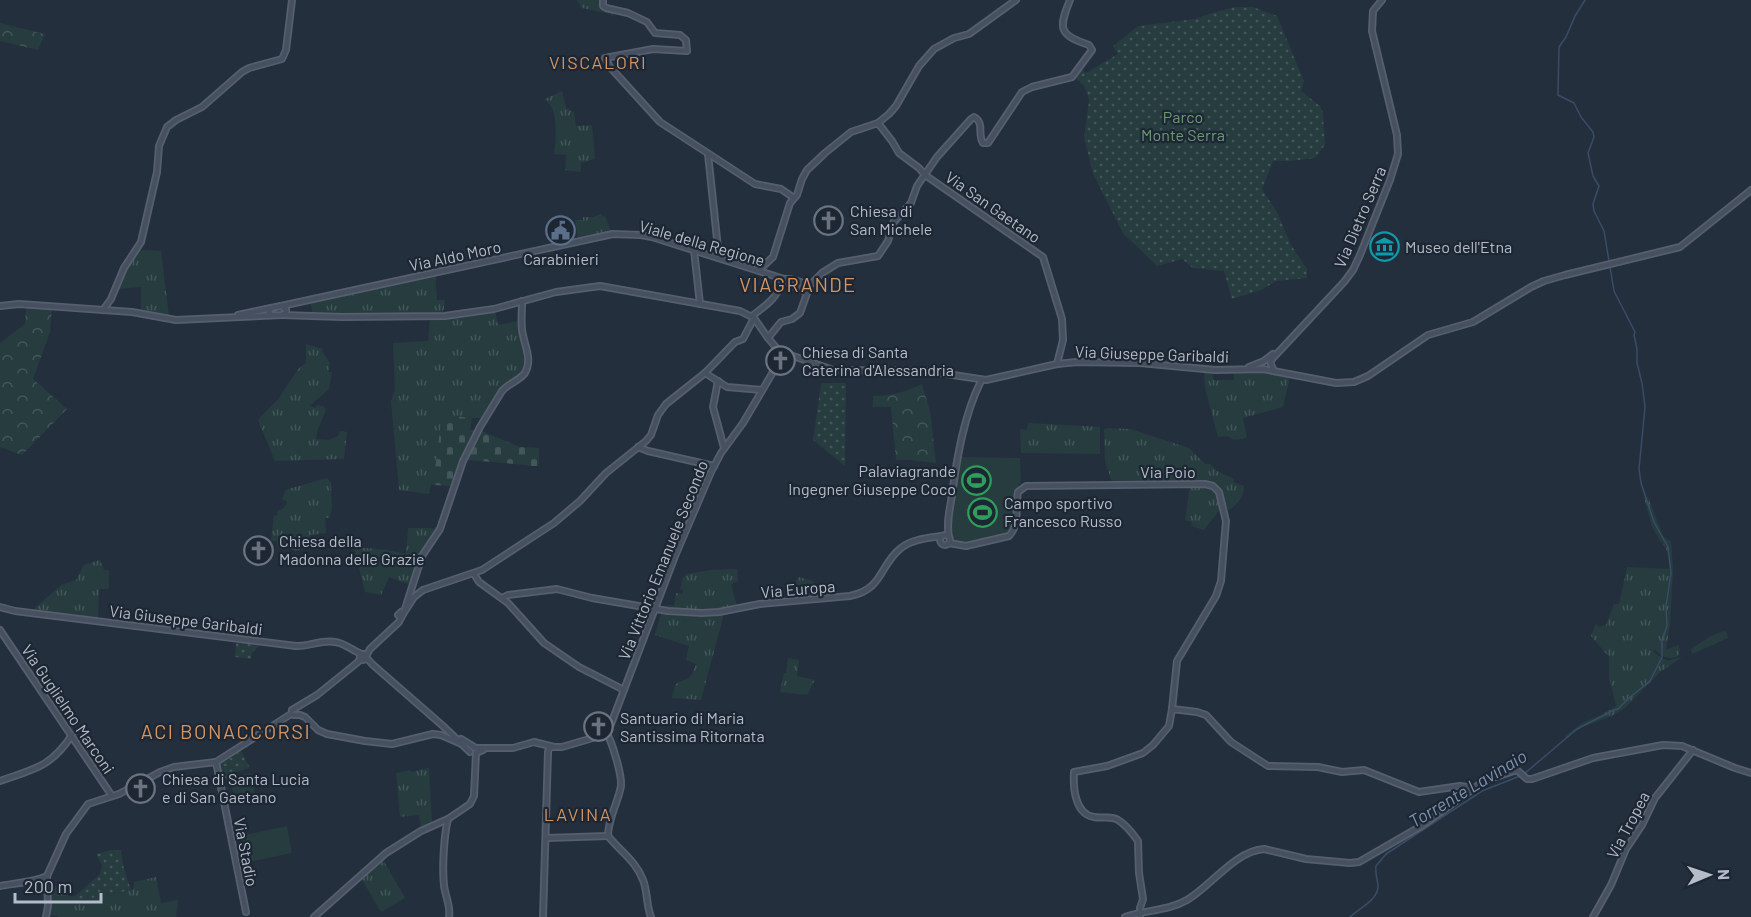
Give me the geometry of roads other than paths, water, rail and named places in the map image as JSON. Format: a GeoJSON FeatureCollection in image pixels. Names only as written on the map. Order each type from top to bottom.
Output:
{"type":"FeatureCollection","features":[{"type":"Feature","properties":{"kind":"street"},"geometry":{"type":"LineString","coordinates":[[103,310],[111,299],[124,267],[137,249],[143,235],[157,171],[159,146],[164,134],[171,123],[202,107],[249,68],[282,59],[286,50],[292,0]]}},
{"type":"Feature","properties":{"kind":"street"},"geometry":{"type":"LineString","coordinates":[[603,0],[603,6],[606,8],[628,13],[647,22],[655,33],[682,36],[686,40],[687,51],[653,49],[608,57],[610,67],[660,122],[754,184],[781,189],[794,197]]}},
{"type":"Feature","properties":{"kind":"street"},"geometry":{"type":"LineString","coordinates":[[759,270],[773,257],[804,174],[825,153],[852,132],[878,123],[894,109],[919,66],[934,49],[954,38],[969,34],[1016,0]]}},
{"type":"Feature","properties":{"kind":"street"},"geometry":{"type":"LineString","coordinates":[[768,338],[781,322],[798,315],[810,285],[826,270],[847,261],[878,256],[888,241],[893,223],[913,200],[917,186],[937,158],[971,119],[974,117],[979,120],[981,140],[983,143],[988,143],[1022,92],[1032,87],[1072,77],[1092,50],[1089,45],[1071,38],[1064,31],[1063,18],[1070,0]]}},
{"type":"Feature","properties":{"kind":"street","name":"Via Dietro Serra"},"geometry":{"type":"LineString","coordinates":[[1278,351],[1353,270],[1396,163],[1399,147],[1397,135],[1372,31],[1373,11],[1382,0]]}},
{"type":"Feature","properties":{"kind":"street","name":"Via San Gaetano"},"geometry":{"type":"LineString","coordinates":[[878,123],[899,153],[925,175],[1044,259],[1062,319],[1063,340],[1057,364]]}},
{"type":"Feature","properties":{"kind":"street"},"geometry":{"type":"LineString","coordinates":[[708,154],[719,258]]}},
{"type":"Feature","properties":{"kind":"street","name":"Via Giuseppe Garibaldi"},"geometry":{"type":"LineString","coordinates":[[779,351],[833,370],[927,371],[981,381],[1057,364],[1077,362],[1215,370],[1263,369],[1330,382],[1347,383],[1358,381],[1386,365],[1428,335],[1473,322],[1536,285],[1565,274],[1680,247],[1751,190]]}},
{"type":"Feature","properties":{"kind":"street","name":"Viale della Regione"},"geometry":{"type":"LineString","coordinates":[[613,234],[652,237],[784,279]]}},
{"type":"Feature","properties":{"kind":"street","name":"Via Aldo Moro"},"geometry":{"type":"LineString","coordinates":[[301,302],[613,234]]}},
{"type":"Feature","properties":{"kind":"street"},"geometry":{"type":"LineString","coordinates":[[694,250],[700,304]]}},
{"type":"Feature","properties":{"kind":"street"},"geometry":{"type":"LineString","coordinates":[[784,279],[810,285]]}},
{"type":"Feature","properties":{"kind":"street"},"geometry":{"type":"LineString","coordinates":[[784,279],[807,294]]}},
{"type":"Feature","properties":{"kind":"street"},"geometry":{"type":"LineString","coordinates":[[410,598],[423,590],[472,574],[548,528],[580,501],[612,467],[649,438],[663,408],[705,373],[735,342],[743,339],[753,317],[774,299],[784,279]]}},
{"type":"Feature","properties":{"kind":"street"},"geometry":{"type":"LineString","coordinates":[[281,306],[285,307],[290,314],[302,315],[432,317],[494,309],[556,292],[600,286],[740,311],[753,317],[779,351]]}},
{"type":"Feature","properties":{"kind":"street"},"geometry":{"type":"LineString","coordinates":[[521,322],[522,301]]}},
{"type":"Feature","properties":{"kind":"street"},"geometry":{"type":"LineString","coordinates":[[171,319],[239,315],[301,302]]}},
{"type":"Feature","properties":{"kind":"street"},"geometry":{"type":"LineString","coordinates":[[282,315],[290,305],[301,302]]}},
{"type":"Feature","properties":{"kind":"street"},"geometry":{"type":"LineString","coordinates":[[46,917],[47,876],[66,834],[88,804],[119,794],[160,772],[177,766],[216,762],[291,714],[358,662],[394,625],[410,598],[422,556],[440,528],[459,470],[478,431],[502,391],[519,379],[525,371],[528,356],[516,303]]}},
{"type":"Feature","properties":{"kind":"street"},"geometry":{"type":"LineString","coordinates":[[0,306],[14,304],[132,312],[171,319],[302,315]]}},
{"type":"Feature","properties":{"kind":"street"},"geometry":{"type":"LineString","coordinates":[[271,308],[269,311],[271,315]]}},
{"type":"Feature","properties":{"kind":"street","name":"Via Vittorio Emanuele Secondo"},"geometry":{"type":"LineString","coordinates":[[611,724],[675,556],[714,466],[751,411],[777,363],[779,351]]}},
{"type":"Feature","properties":{"kind":"street"},"geometry":{"type":"LineString","coordinates":[[1242,369],[1264,361],[1278,351]]}},
{"type":"Feature","properties":{"kind":"street"},"geometry":{"type":"LineString","coordinates":[[1263,369],[1278,351]]}},
{"type":"Feature","properties":{"kind":"street"},"geometry":{"type":"LineString","coordinates":[[1263,369],[1264,361]]}},
{"type":"Feature","properties":{"kind":"street"},"geometry":{"type":"LineString","coordinates":[[1270,362],[1274,371]]}},
{"type":"Feature","properties":{"kind":"street"},"geometry":{"type":"LineString","coordinates":[[705,373],[731,387],[762,390]]}},
{"type":"Feature","properties":{"kind":"street"},"geometry":{"type":"LineString","coordinates":[[941,543],[973,396],[974,379]]}},
{"type":"Feature","properties":{"kind":"street"},"geometry":{"type":"LineString","coordinates":[[973,396],[992,379]]}},
{"type":"Feature","properties":{"kind":"street"},"geometry":{"type":"LineString","coordinates":[[718,381],[713,407],[724,448]]}},
{"type":"Feature","properties":{"kind":"street"},"geometry":{"type":"LineString","coordinates":[[973,396],[981,381]]}},
{"type":"Feature","properties":{"kind":"street"},"geometry":{"type":"LineString","coordinates":[[638,447],[714,466]]}},
{"type":"Feature","properties":{"kind":"street","name":"Via Poio"},"geometry":{"type":"LineString","coordinates":[[949,539],[961,546],[969,546],[1002,538],[1011,533],[1016,524],[1017,496],[1019,490],[1026,486],[1205,484],[1216,488],[1226,521],[1221,584],[1177,661],[1172,709]]}},
{"type":"Feature","properties":{"kind":"street"},"geometry":{"type":"LineString","coordinates":[[922,539],[945,545],[949,539],[948,519]]}},
{"type":"Feature","properties":{"kind":"street"},"geometry":{"type":"LineString","coordinates":[[922,539],[946,535],[949,539]]}},
{"type":"Feature","properties":{"kind":"street","name":"Via Europa"},"geometry":{"type":"LineString","coordinates":[[502,598],[508,595],[557,589],[592,598],[655,609],[686,613],[712,613],[770,603],[854,595],[877,582],[894,555],[902,548],[910,542],[922,539]]}},
{"type":"Feature","properties":{"kind":"street"},"geometry":{"type":"LineString","coordinates":[[472,574],[502,598],[544,643],[579,667],[624,690]]}},
{"type":"Feature","properties":{"kind":"street","name":"Via Giuseppe Garibaldi"},"geometry":{"type":"LineString","coordinates":[[1,610],[296,646],[333,641],[364,656]]}},
{"type":"Feature","properties":{"kind":"street","name":"Via Guglielmo Marconi"},"geometry":{"type":"LineString","coordinates":[[0,630],[2,637],[72,735],[112,796]]}},
{"type":"Feature","properties":{"kind":"street"},"geometry":{"type":"LineString","coordinates":[[364,656],[473,751],[513,748],[532,742],[562,747],[600,736],[611,724]]}},
{"type":"Feature","properties":{"kind":"street"},"geometry":{"type":"LineString","coordinates":[[1141,916],[1143,898],[1138,841],[1118,819],[1092,817],[1084,812],[1075,795],[1074,772],[1107,766],[1143,753],[1169,726],[1172,709],[1206,715],[1231,742],[1269,766],[1318,767],[1342,772],[1364,770],[1419,792],[1453,787],[1474,788]]}},
{"type":"Feature","properties":{"kind":"street"},"geometry":{"type":"LineString","coordinates":[[291,714],[305,717],[318,730],[327,734],[355,740],[392,744],[433,734],[464,745]]}},
{"type":"Feature","properties":{"kind":"street"},"geometry":{"type":"LineString","coordinates":[[608,836],[610,819],[621,784],[612,745],[611,724]]}},
{"type":"Feature","properties":{"kind":"street"},"geometry":{"type":"LineString","coordinates":[[314,917],[386,853],[421,831],[448,819],[472,802],[473,751],[443,726]]}},
{"type":"Feature","properties":{"kind":"street"},"geometry":{"type":"LineString","coordinates":[[606,732],[612,745]]}},
{"type":"Feature","properties":{"kind":"street"},"geometry":{"type":"LineString","coordinates":[[0,781],[44,765],[63,748],[72,735]]}},
{"type":"Feature","properties":{"kind":"street"},"geometry":{"type":"LineString","coordinates":[[543,744],[548,752]]}},
{"type":"Feature","properties":{"kind":"street"},"geometry":{"type":"LineString","coordinates":[[1125,917],[1141,916],[1147,912],[1188,900],[1236,861],[1257,850],[1264,849],[1306,859],[1359,862],[1423,825],[1484,782],[1517,770],[1527,779],[1532,779],[1593,758],[1670,745],[1682,746],[1751,773]]}},
{"type":"Feature","properties":{"kind":"street"},"geometry":{"type":"LineString","coordinates":[[543,917],[548,752],[550,747],[554,747]]}},
{"type":"Feature","properties":{"kind":"street","name":"Via Tropea"},"geometry":{"type":"LineString","coordinates":[[1593,917],[1611,885],[1626,849],[1642,825],[1659,790],[1693,750]]}},
{"type":"Feature","properties":{"kind":"street","name":"Via Stadio"},"geometry":{"type":"LineString","coordinates":[[216,762],[245,914]]}},
{"type":"Feature","properties":{"kind":"street"},"geometry":{"type":"LineString","coordinates":[[448,819],[444,887],[449,917]]}},
{"type":"Feature","properties":{"kind":"street"},"geometry":{"type":"LineString","coordinates":[[546,837],[608,836],[629,857],[640,874],[651,917]]}},
{"type":"Feature","properties":{"kind":"street"},"geometry":{"type":"LineString","coordinates":[[0,886],[47,876]]}},
{"type":"Feature","properties":{"kind":"street"},"geometry":{"type":"LineString","coordinates":[[245,914],[252,917]]}},
{"type":"Feature","properties":{"kind":"waterway","name":"Torrente Lavinaio"},"geometry":{"type":"LineString","coordinates":[[1524,774],[1577,729],[1618,709],[1650,681],[1662,657],[1662,640],[1667,626],[1666,606],[1671,573],[1668,547],[1654,522],[1641,483],[1639,469],[1645,407],[1637,363],[1635,332],[1614,291],[1604,231],[1594,211],[1593,204],[1599,186],[1593,176],[1588,153],[1594,137],[1593,132],[1581,117],[1574,103],[1558,95],[1559,47],[1585,0]]}},
{"type":"Feature","properties":{"kind":"waterway","name":"Torrente Lavinaio"},"geometry":{"type":"LineString","coordinates":[[1350,917],[1375,895],[1378,885],[1376,866],[1386,854],[1482,791],[1520,776]]}},
{"type":"Feature","properties":{"kind":"place","name":"Chiesa di San Michele"},"geometry":{"type":"Point","coordinates":[829,220]}},
{"type":"Feature","properties":{"kind":"place","name":"Carabinieri"},"geometry":{"type":"Point","coordinates":[561,231]}},
{"type":"Feature","properties":{"kind":"place","name":"Museo dell'Etna"},"geometry":{"type":"Point","coordinates":[1384,247]}},
{"type":"Feature","properties":{"kind":"place","name":"Chiesa di Santa Caterina d'Alessandria"},"geometry":{"type":"Point","coordinates":[781,361]}},
{"type":"Feature","properties":{"kind":"place","name":"Palaviagrande Ingegner Giuseppe Coco"},"geometry":{"type":"Point","coordinates":[977,480]}},
{"type":"Feature","properties":{"kind":"place","name":"Campo sportivo Francesco Russo"},"geometry":{"type":"Point","coordinates":[983,512]}},
{"type":"Feature","properties":{"kind":"place","name":"Chiesa della Madonna delle Grazie"},"geometry":{"type":"Point","coordinates":[258,550]}},
{"type":"Feature","properties":{"kind":"place","name":"Santuario di Maria Santissima Ritornata"},"geometry":{"type":"Point","coordinates":[599,727]}},
{"type":"Feature","properties":{"kind":"place","name":"Chiesa di Santa Lucia e di San Gaetano"},"geometry":{"type":"Point","coordinates":[141,788]}},
{"type":"Feature","properties":{"kind":"district","name":"VISCALORI"},"geometry":{"type":"Point","coordinates":[598,63]}},
{"type":"Feature","properties":{"kind":"district","name":"VIAGRANDE"},"geometry":{"type":"Point","coordinates":[798,285]}},
{"type":"Feature","properties":{"kind":"district","name":"ACI BONACCORSI"},"geometry":{"type":"Point","coordinates":[226,732]}},
{"type":"Feature","properties":{"kind":"district","name":"LAVINA"},"geometry":{"type":"Point","coordinates":[578,815]}},
{"type":"Feature","properties":{"kind":"park label","name":"Parco Monte Serra"},"geometry":{"type":"Point","coordinates":[1183,126]}}]}
